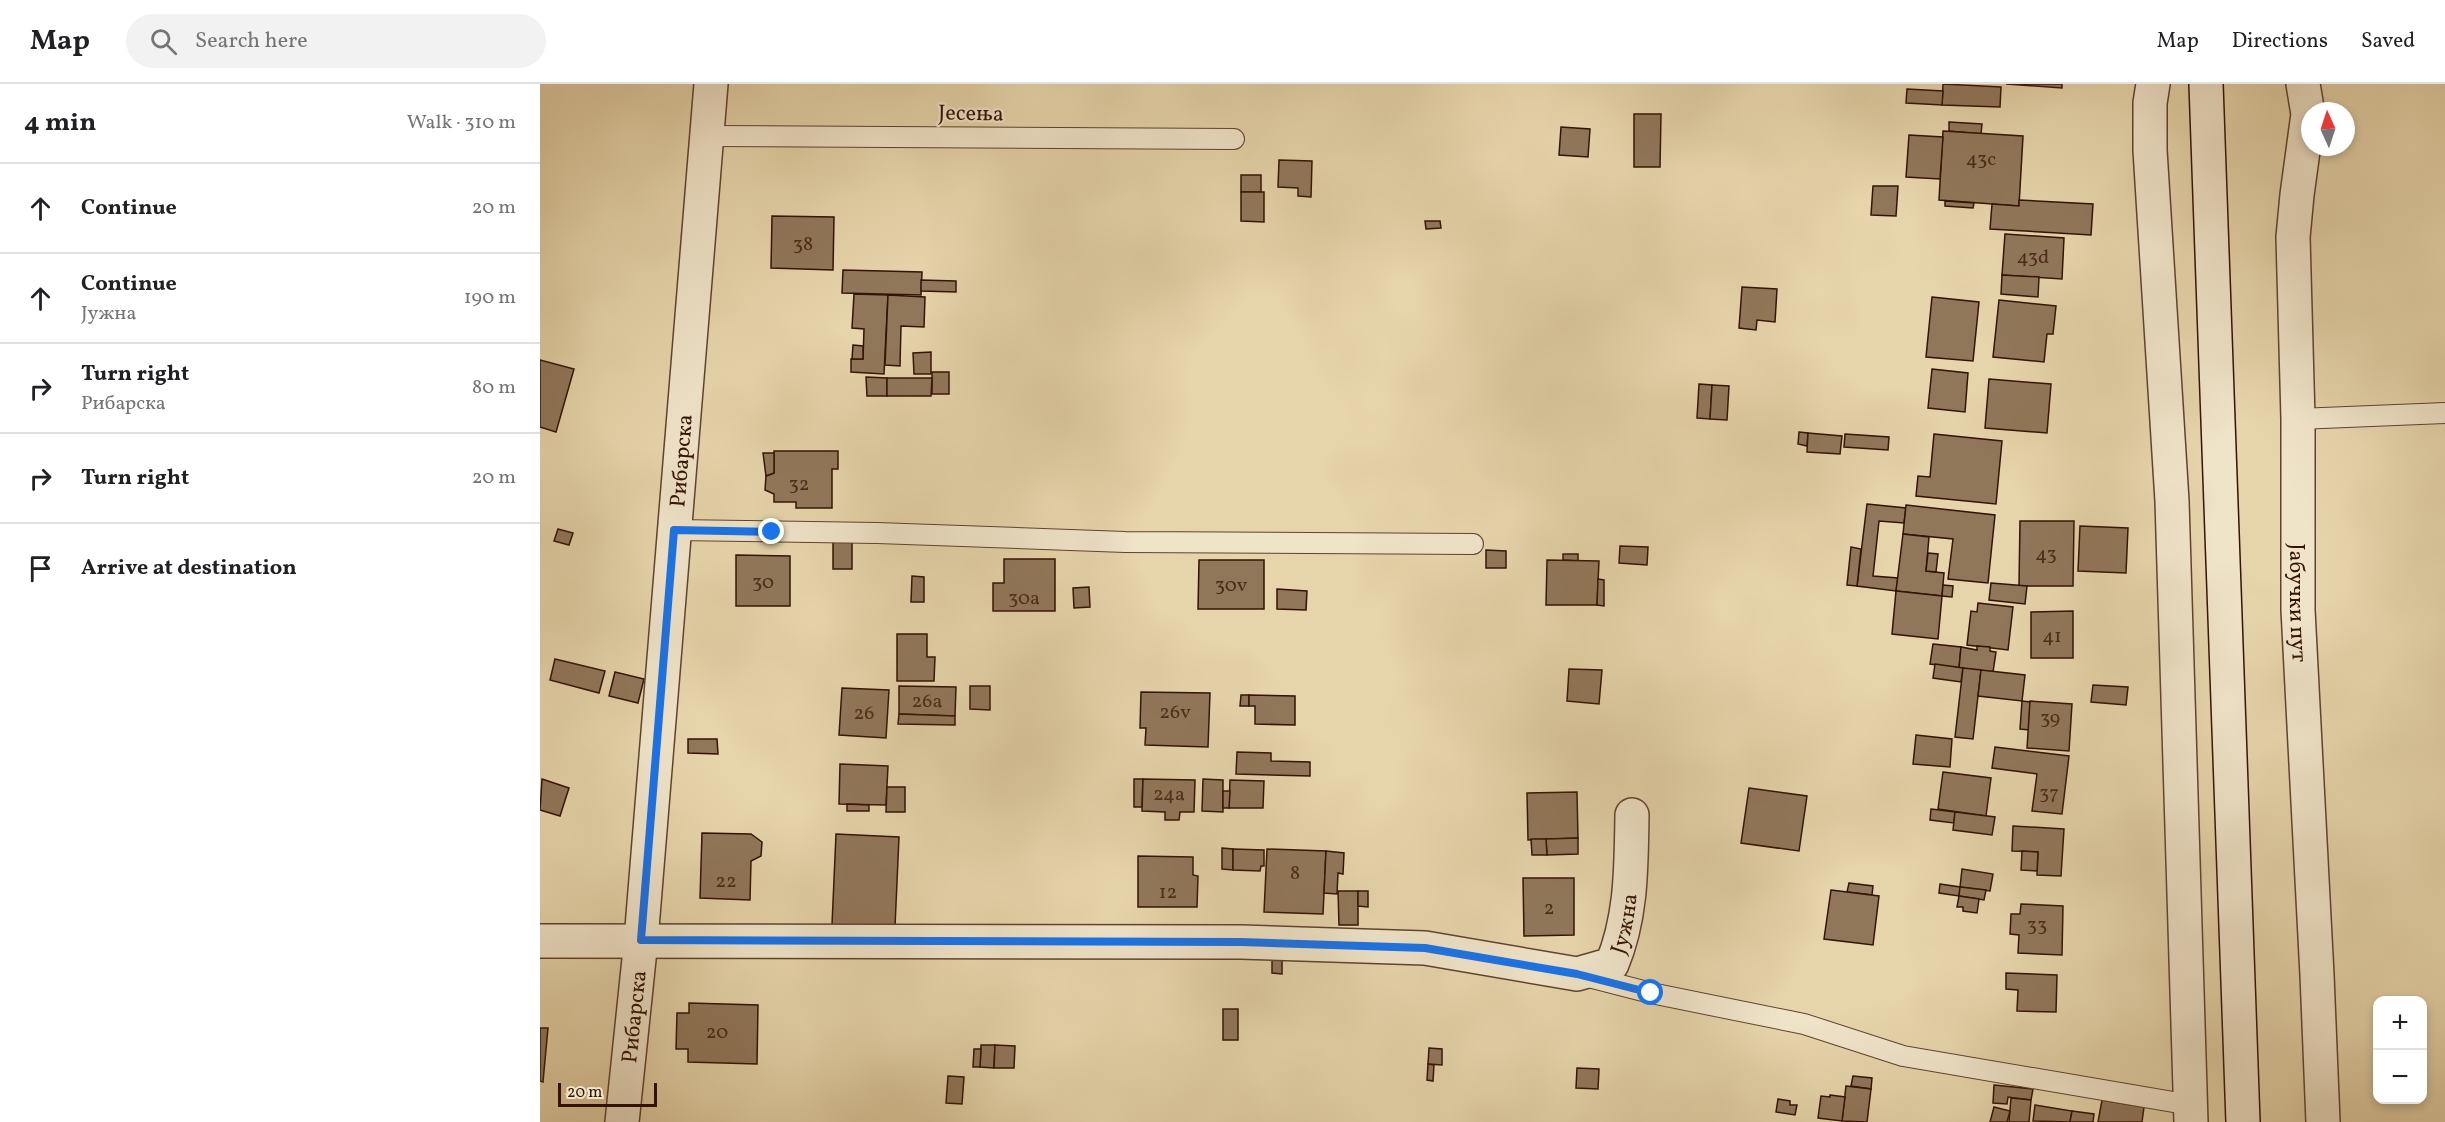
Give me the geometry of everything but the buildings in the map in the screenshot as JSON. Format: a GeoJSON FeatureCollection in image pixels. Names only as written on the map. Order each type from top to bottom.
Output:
{"type":"FeatureCollection","features":[{"type":"Feature","properties":{"kind":"street","name":"Рибарска"},"geometry":{"type":"LineString","coordinates":[[622,1122],[641,940],[711,84]]}},
{"type":"Feature","properties":{"kind":"street"},"geometry":{"type":"LineString","coordinates":[[2153,84],[2150,103],[2150,150],[2172,501],[2191,1113]]}},
{"type":"Feature","properties":{"kind":"street"},"geometry":{"type":"LineString","coordinates":[[2206,84],[2243,1122]]}},
{"type":"Feature","properties":{"kind":"street","name":"Јабучки пут"},"geometry":{"type":"LineString","coordinates":[[2303,84],[2308,114],[2293,237],[2298,419],[2298,610],[2318,975],[2323,1122]]}},
{"type":"Feature","properties":{"kind":"street","name":"Јужна"},"geometry":{"type":"LineString","coordinates":[[540,941],[1241,942],[1414,947],[1577,974],[1611,964],[1622,941],[1630,896],[1632,815]]}},
{"type":"Feature","properties":{"kind":"lane","name":"Јесења"},"geometry":{"type":"LineString","coordinates":[[706,136],[1234,139]]}},
{"type":"Feature","properties":{"kind":"lane"},"geometry":{"type":"LineString","coordinates":[[2298,419],[2445,413]]}},
{"type":"Feature","properties":{"kind":"lane"},"geometry":{"type":"LineString","coordinates":[[674,530],[877,533],[1125,542],[1473,544]]}},
{"type":"Feature","properties":{"kind":"lane"},"geometry":{"type":"LineString","coordinates":[[1577,974],[1651,993],[1804,1024],[1903,1056],[2191,1113]]}},
{"type":"Feature","properties":{"kind":"route"},"geometry":{"type":"LineString","coordinates":[[772,532],[674,530],[641,940],[1241,942],[1425,948],[1577,974],[1651,993]]}}]}
